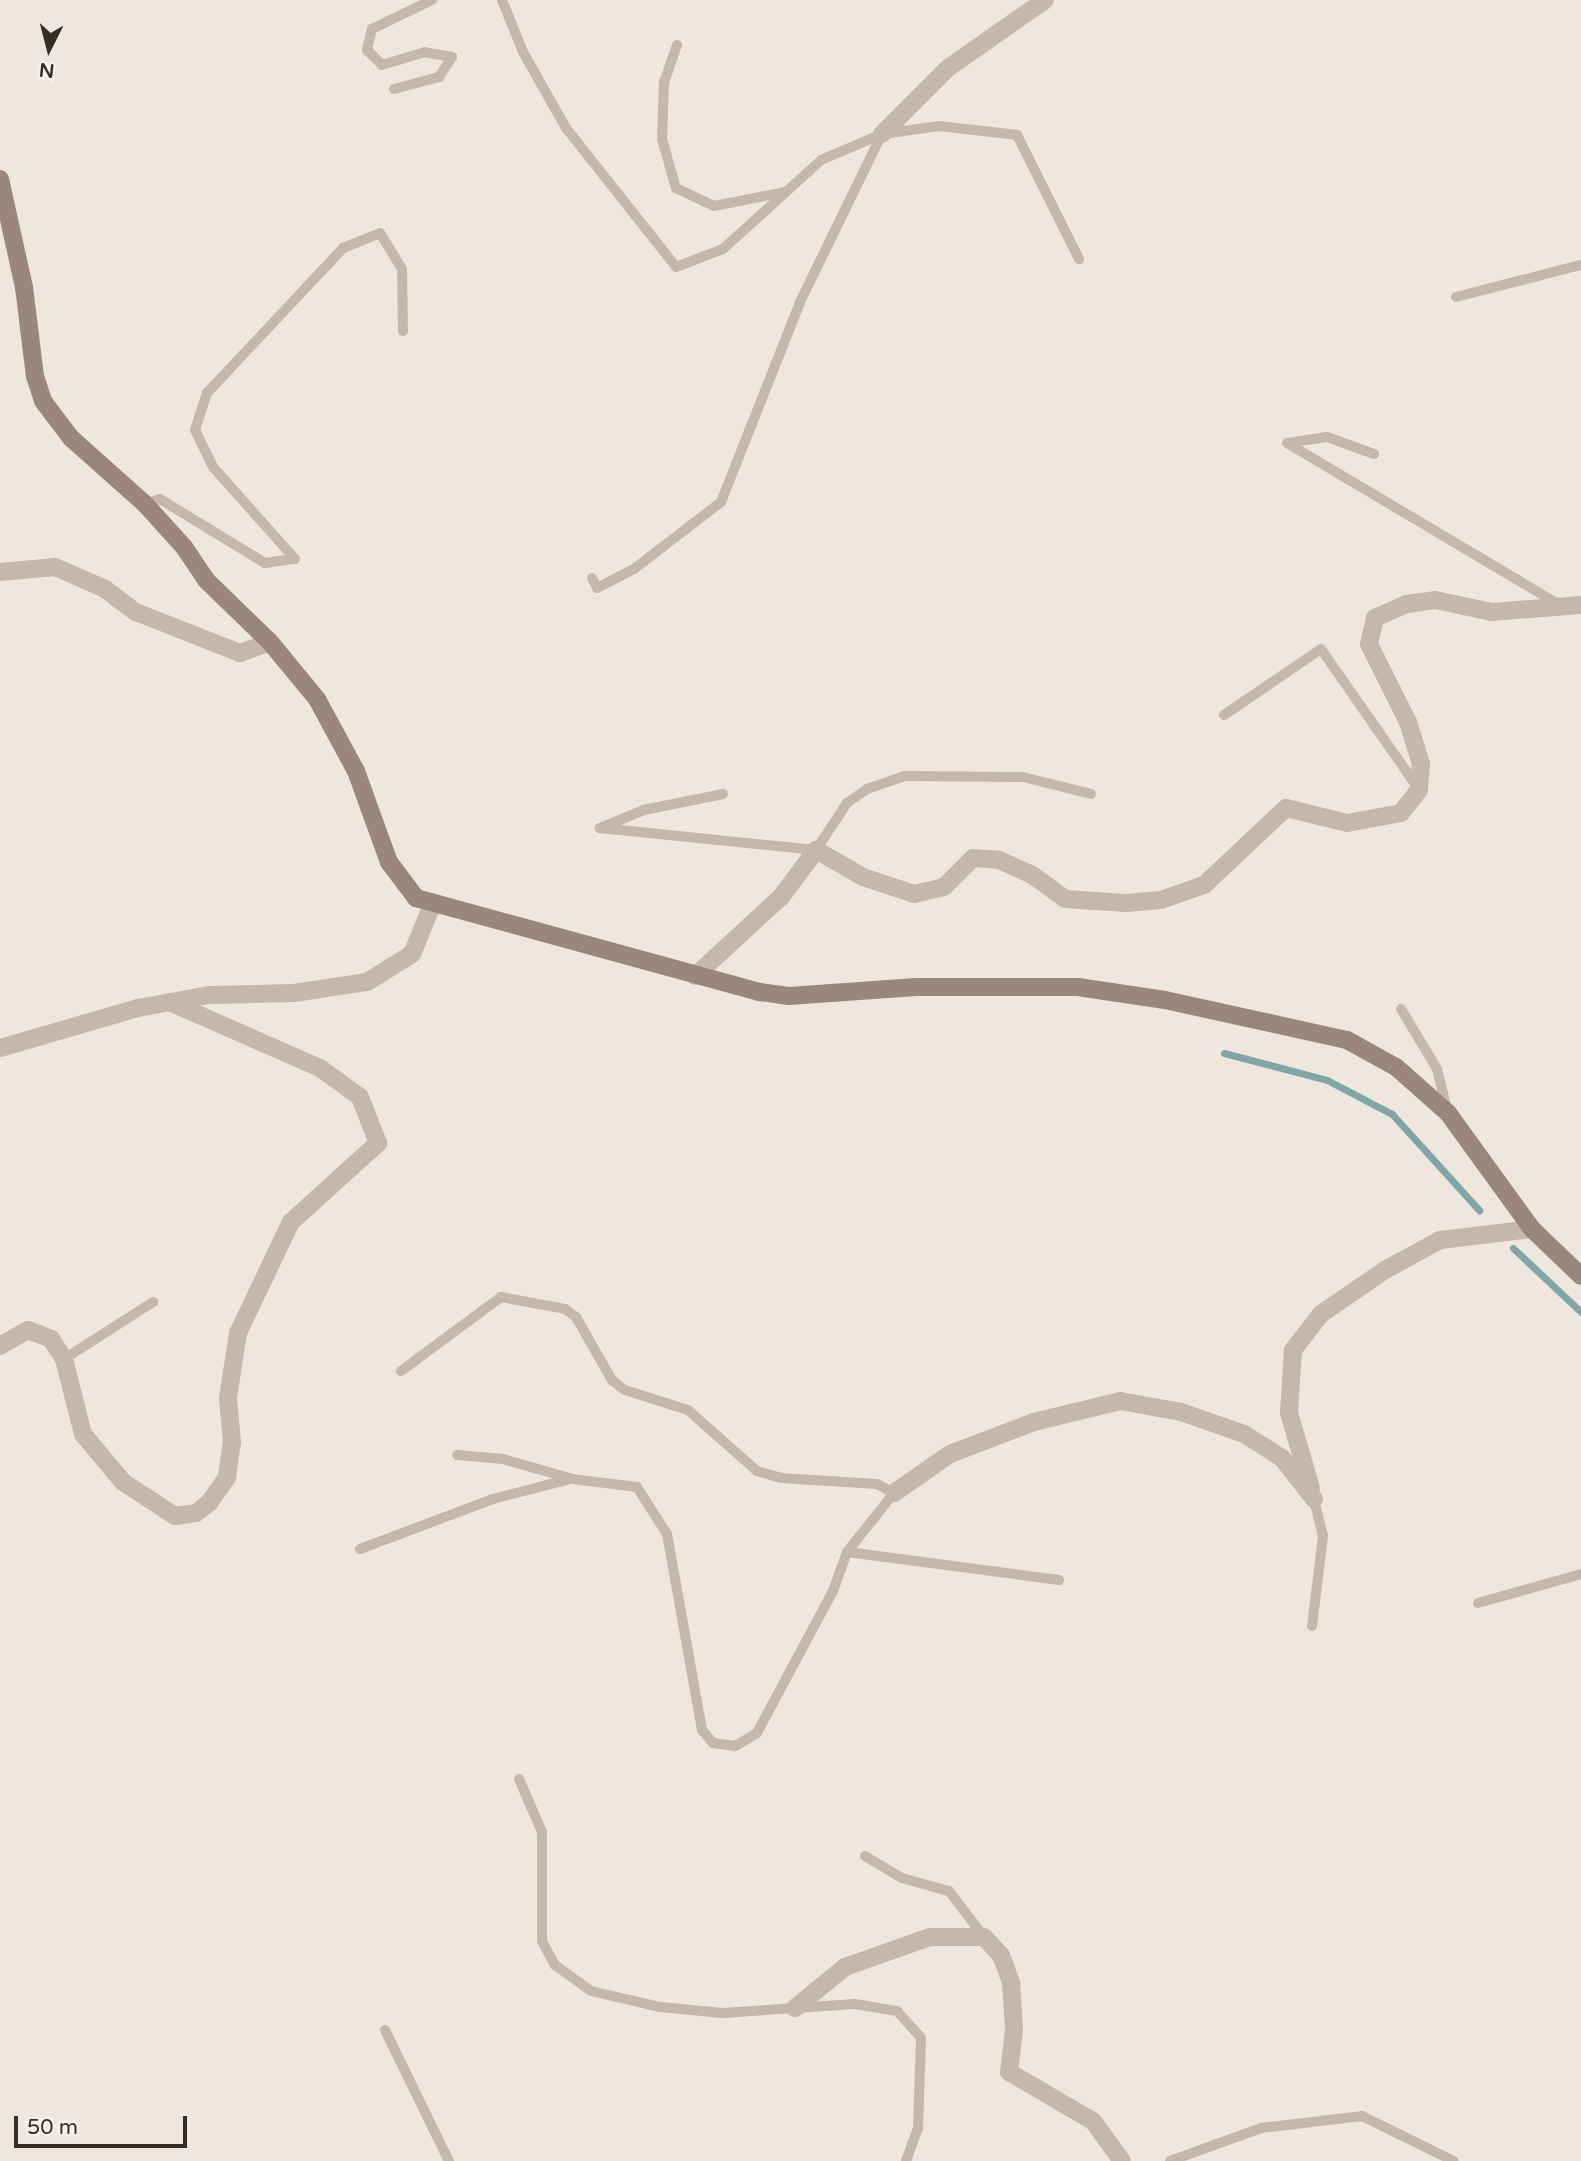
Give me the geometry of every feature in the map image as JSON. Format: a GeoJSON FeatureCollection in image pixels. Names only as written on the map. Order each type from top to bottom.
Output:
{"type":"FeatureCollection","features":[{"type":"Feature","properties":{"kind":"street"},"geometry":{"type":"LineString","coordinates":[[883,134],[948,68],[1045,0]]}},
{"type":"Feature","properties":{"kind":"street"},"geometry":{"type":"LineString","coordinates":[[0,179],[24,286],[34,376],[43,401],[71,438],[145,504],[184,547],[206,580],[270,642],[338,733],[389,862],[406,890],[433,903],[695,976],[789,996],[916,987],[1078,987],[1165,1000],[1347,1040],[1396,1067],[1448,1113],[1532,1229],[1581,1276]]}},
{"type":"Feature","properties":{"kind":"street"},"geometry":{"type":"LineString","coordinates":[[0,572],[55,567],[105,589],[136,612],[240,653],[270,642]]}},
{"type":"Feature","properties":{"kind":"street"},"geometry":{"type":"LineString","coordinates":[[695,976],[780,897],[817,850],[863,877],[914,894],[944,887],[973,858],[999,860],[1031,874],[1065,899],[1161,900],[1204,885],[1286,808],[1347,823],[1401,813],[1419,790],[1421,764],[1408,722],[1369,644],[1375,618],[1407,604],[1435,600],[1492,612],[1572,606]]}},
{"type":"Feature","properties":{"kind":"street"},"geometry":{"type":"LineString","coordinates":[[0,1048],[170,1002],[209,995],[294,993],[367,982],[412,954],[433,903]]}},
{"type":"Feature","properties":{"kind":"street"},"geometry":{"type":"LineString","coordinates":[[0,1346],[28,1330],[51,1339],[64,1359],[83,1434],[123,1482],[174,1516],[196,1513],[209,1503],[227,1478],[232,1443],[228,1398],[238,1333],[291,1222],[378,1143],[360,1097],[320,1068],[170,1002]]}},
{"type":"Feature","properties":{"kind":"street"},"geometry":{"type":"LineString","coordinates":[[1314,1499],[1289,1413],[1293,1350],[1321,1314],[1385,1270],[1440,1240],[1532,1229]]}},
{"type":"Feature","properties":{"kind":"street"},"geometry":{"type":"LineString","coordinates":[[894,1493],[950,1454],[1034,1422],[1120,1401],[1181,1412],[1244,1434],[1282,1458],[1314,1499]]}},
{"type":"Feature","properties":{"kind":"street"},"geometry":{"type":"LineString","coordinates":[[794,2008],[845,1967],[930,1937],[984,1937],[1001,1955],[1010,1983],[1014,2030],[1009,2073],[1093,2121],[1122,2161]]}},
{"type":"Feature","properties":{"kind":"lane"},"geometry":{"type":"LineString","coordinates":[[394,89],[439,77],[452,57],[425,52],[382,65],[367,50],[372,29],[432,0]]}},
{"type":"Feature","properties":{"kind":"lane"},"geometry":{"type":"LineString","coordinates":[[502,0],[523,52],[566,128],[676,267],[723,249],[821,160],[883,134],[939,126],[1017,135],[1079,259]]}},
{"type":"Feature","properties":{"kind":"lane"},"geometry":{"type":"LineString","coordinates":[[677,45],[664,82],[662,139],[676,188],[714,206],[785,192]]}},
{"type":"Feature","properties":{"kind":"lane"},"geometry":{"type":"LineString","coordinates":[[592,578],[597,588],[634,569],[721,502],[800,302],[883,134]]}},
{"type":"Feature","properties":{"kind":"lane"},"geometry":{"type":"LineString","coordinates":[[145,504],[160,499],[265,563],[295,559],[213,467],[195,430],[207,393],[343,248],[380,233],[402,269],[403,331]]}},
{"type":"Feature","properties":{"kind":"lane"},"geometry":{"type":"LineString","coordinates":[[1456,297],[1581,265]]}},
{"type":"Feature","properties":{"kind":"lane"},"geometry":{"type":"LineString","coordinates":[[1374,454],[1327,437],[1287,443],[1572,606]]}},
{"type":"Feature","properties":{"kind":"lane"},"geometry":{"type":"LineString","coordinates":[[1224,715],[1321,649],[1419,790]]}},
{"type":"Feature","properties":{"kind":"lane"},"geometry":{"type":"LineString","coordinates":[[723,794],[644,810],[600,828],[817,850],[847,803],[867,789],[905,776],[1023,777],[1091,794]]}},
{"type":"Feature","properties":{"kind":"lane"},"geometry":{"type":"LineString","coordinates":[[1401,1009],[1437,1069],[1448,1113]]}},
{"type":"Feature","properties":{"kind":"lane"},"geometry":{"type":"LineString","coordinates":[[401,1371],[501,1297],[565,1309],[576,1317],[618,1385],[688,1410],[757,1471],[781,1478],[877,1484],[894,1493],[847,1552],[833,1591],[757,1733],[735,1746],[713,1743],[702,1730],[667,1534],[637,1487],[573,1479],[503,1459],[457,1455]]}},
{"type":"Feature","properties":{"kind":"lane"},"geometry":{"type":"LineString","coordinates":[[64,1359],[153,1302]]}},
{"type":"Feature","properties":{"kind":"lane"},"geometry":{"type":"LineString","coordinates":[[360,1549],[493,1499],[573,1479]]}},
{"type":"Feature","properties":{"kind":"lane"},"geometry":{"type":"LineString","coordinates":[[1312,1626],[1323,1535],[1314,1499]]}},
{"type":"Feature","properties":{"kind":"lane"},"geometry":{"type":"LineString","coordinates":[[847,1552],[1059,1580]]}},
{"type":"Feature","properties":{"kind":"lane"},"geometry":{"type":"LineString","coordinates":[[1478,1603],[1581,1574]]}},
{"type":"Feature","properties":{"kind":"lane"},"geometry":{"type":"LineString","coordinates":[[519,1779],[542,1832],[542,1941],[555,1965],[591,1991],[660,2007],[722,2013],[855,2004],[897,2011],[921,2038],[918,2128],[906,2161]]}},
{"type":"Feature","properties":{"kind":"lane"},"geometry":{"type":"LineString","coordinates":[[865,1856],[902,1878],[949,1891],[984,1937]]}},
{"type":"Feature","properties":{"kind":"lane"},"geometry":{"type":"LineString","coordinates":[[385,2030],[449,2161]]}},
{"type":"Feature","properties":{"kind":"lane"},"geometry":{"type":"LineString","coordinates":[[1170,2161],[1261,2128],[1362,2116],[1454,2161]]}},
{"type":"Feature","properties":{"kind":"waterway"},"geometry":{"type":"LineString","coordinates":[[1224,1053],[1327,1080],[1392,1114],[1479,1210]]}},
{"type":"Feature","properties":{"kind":"waterway"},"geometry":{"type":"LineString","coordinates":[[1513,1248],[1581,1312]]}}]}
